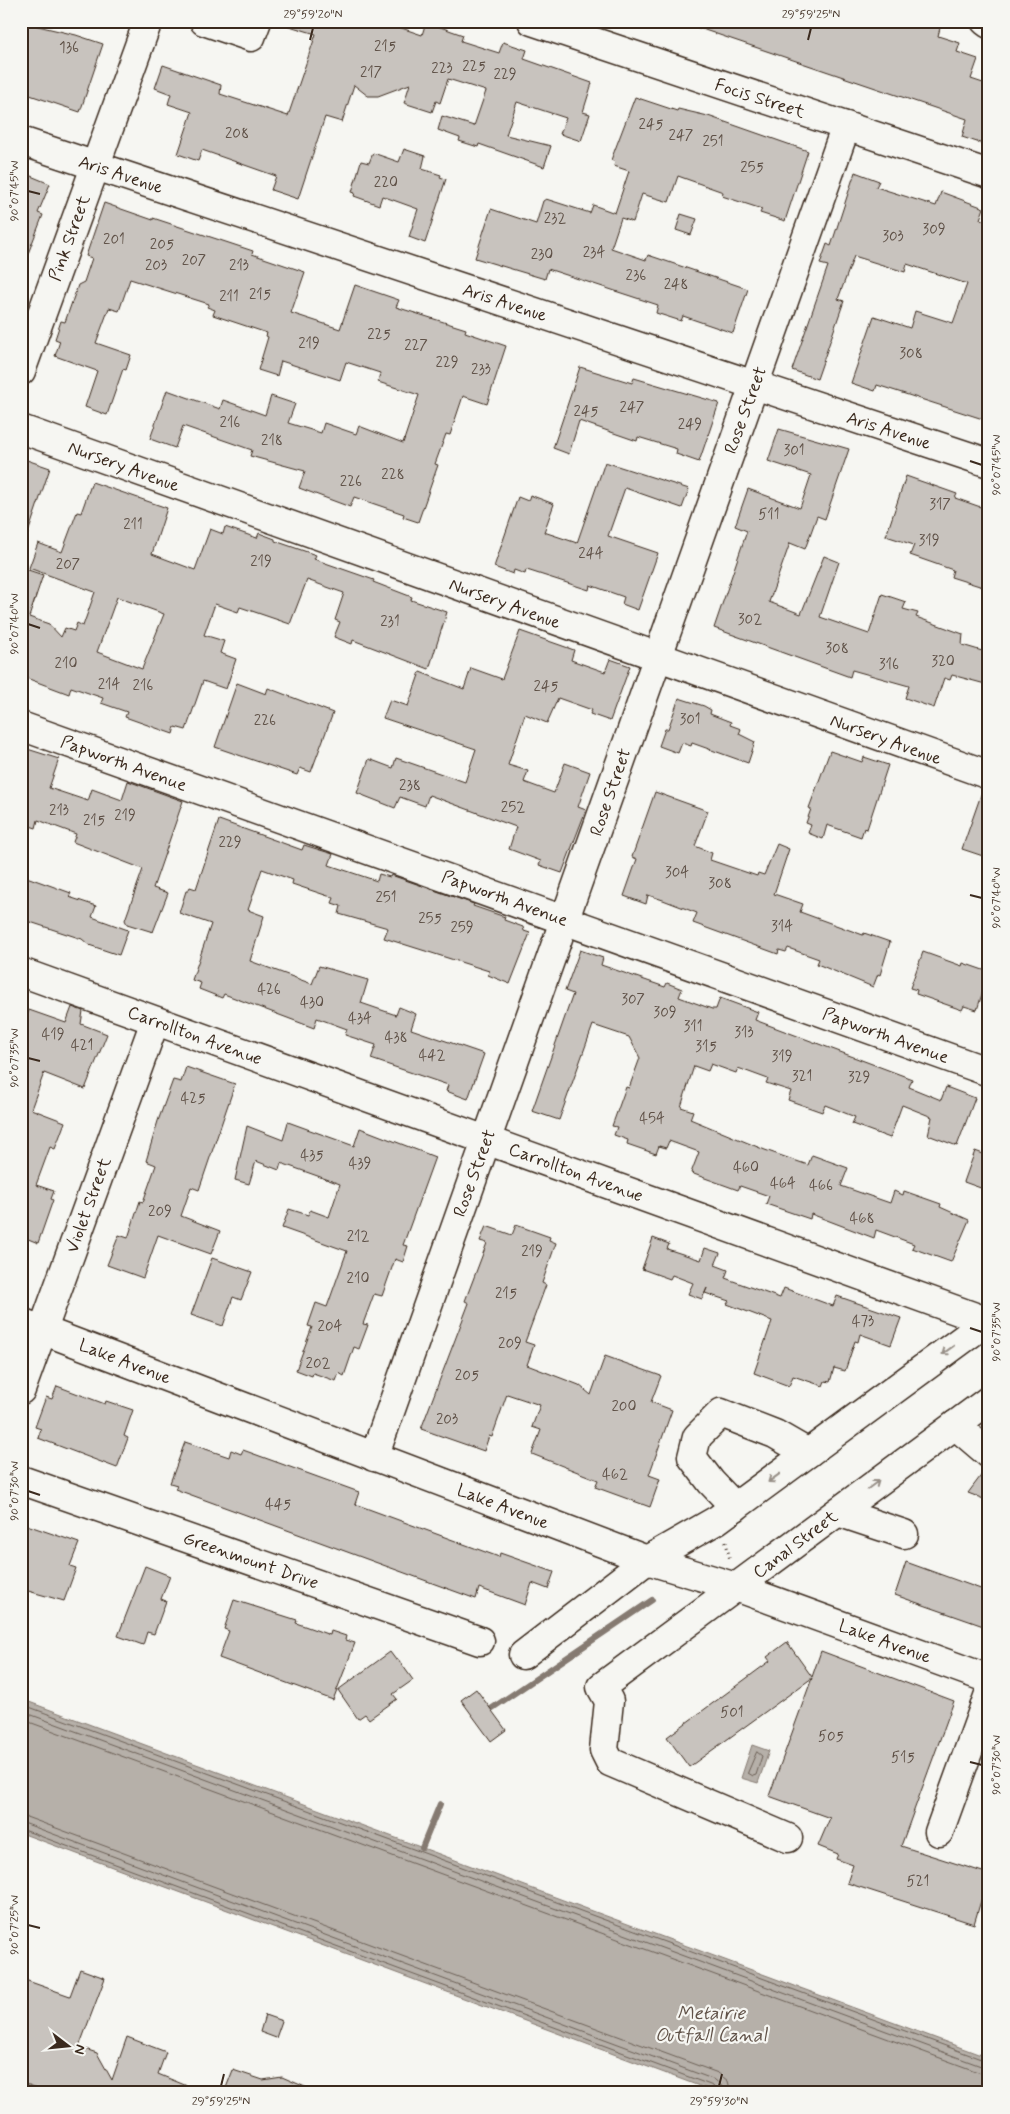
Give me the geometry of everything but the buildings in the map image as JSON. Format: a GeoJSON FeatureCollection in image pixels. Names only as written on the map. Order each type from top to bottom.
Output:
{"type":"FeatureCollection","features":[{"type":"Feature","properties":{"kind":"street","name":"Pink Street"},"geometry":{"type":"LineString","coordinates":[[21,371],[148,21]]}},
{"type":"Feature","properties":{"kind":"street"},"geometry":{"type":"LineString","coordinates":[[204,21],[252,37],[257,21]]}},
{"type":"Feature","properties":{"kind":"street"},"geometry":{"type":"LineString","coordinates":[[984,21],[989,24]]}},
{"type":"Feature","properties":{"kind":"street","name":"Focis Street"},"geometry":{"type":"LineString","coordinates":[[536,22],[989,174]]}},
{"type":"Feature","properties":{"kind":"street","name":"Rose Street"},"geometry":{"type":"LineString","coordinates":[[374,1457],[846,126]]}},
{"type":"Feature","properties":{"kind":"street","name":"Aris Avenue"},"geometry":{"type":"LineString","coordinates":[[21,141],[989,463]]}},
{"type":"Feature","properties":{"kind":"street","name":"Nursery Avenue"},"geometry":{"type":"LineString","coordinates":[[21,429],[657,658],[989,775]]}},
{"type":"Feature","properties":{"kind":"street","name":"Papworth Avenue"},"geometry":{"type":"LineString","coordinates":[[21,726],[989,1072]]}},
{"type":"Feature","properties":{"kind":"street","name":"Carrollton Avenue"},"geometry":{"type":"LineString","coordinates":[[21,972],[988,1321]]}},
{"type":"Feature","properties":{"kind":"street","name":"Violet Street"},"geometry":{"type":"LineString","coordinates":[[21,1390],[32,1325],[155,1021]]}},
{"type":"Feature","properties":{"kind":"street"},"geometry":{"type":"LineString","coordinates":[[523,1655],[647,1560],[735,1507],[988,1321]]}},
{"type":"Feature","properties":{"kind":"street","name":"Lake Avenue"},"geometry":{"type":"LineString","coordinates":[[32,1325],[647,1560],[736,1588],[989,1679]]}},
{"type":"Feature","properties":{"kind":"street","name":"Canal Street"},"geometry":{"type":"LineString","coordinates":[[788,1838],[610,1762],[604,1750],[609,1701],[601,1687],[989,1400]]}},
{"type":"Feature","properties":{"kind":"street"},"geometry":{"type":"LineString","coordinates":[[735,1507],[711,1482],[692,1456],[697,1438],[721,1414],[775,1434],[808,1453]]}},
{"type":"Feature","properties":{"kind":"street"},"geometry":{"type":"LineString","coordinates":[[955,1425],[989,1454]]}},
{"type":"Feature","properties":{"kind":"street","name":"Greenmount Drive"},"geometry":{"type":"LineString","coordinates":[[21,1480],[480,1641]]}},
{"type":"Feature","properties":{"kind":"street"},"geometry":{"type":"LineString","coordinates":[[838,1512],[904,1534]]}},
{"type":"Feature","properties":{"kind":"street"},"geometry":{"type":"LineString","coordinates":[[939,1832],[989,1694]]}},
{"type":"Feature","properties":{"kind":"water","name":"Metairie Outfall Canal"},"geometry":{"type":"Polygon","coordinates":[[[21,1699],[989,2058],[989,2093],[718,2093],[21,1833],[21,1699]]]}},
{"type":"Feature","properties":{"kind":"water"},"geometry":{"type":"Polygon","coordinates":[[[752,1745],[769,1751],[758,1783],[741,1778],[752,1745]]]}},
{"type":"Feature","properties":{"kind":"waterway"},"geometry":{"type":"LineString","coordinates":[[491,1709],[652,1600]]}},
{"type":"Feature","properties":{"kind":"waterway"},"geometry":{"type":"LineString","coordinates":[[422,1848],[440,1804]]}}]}
